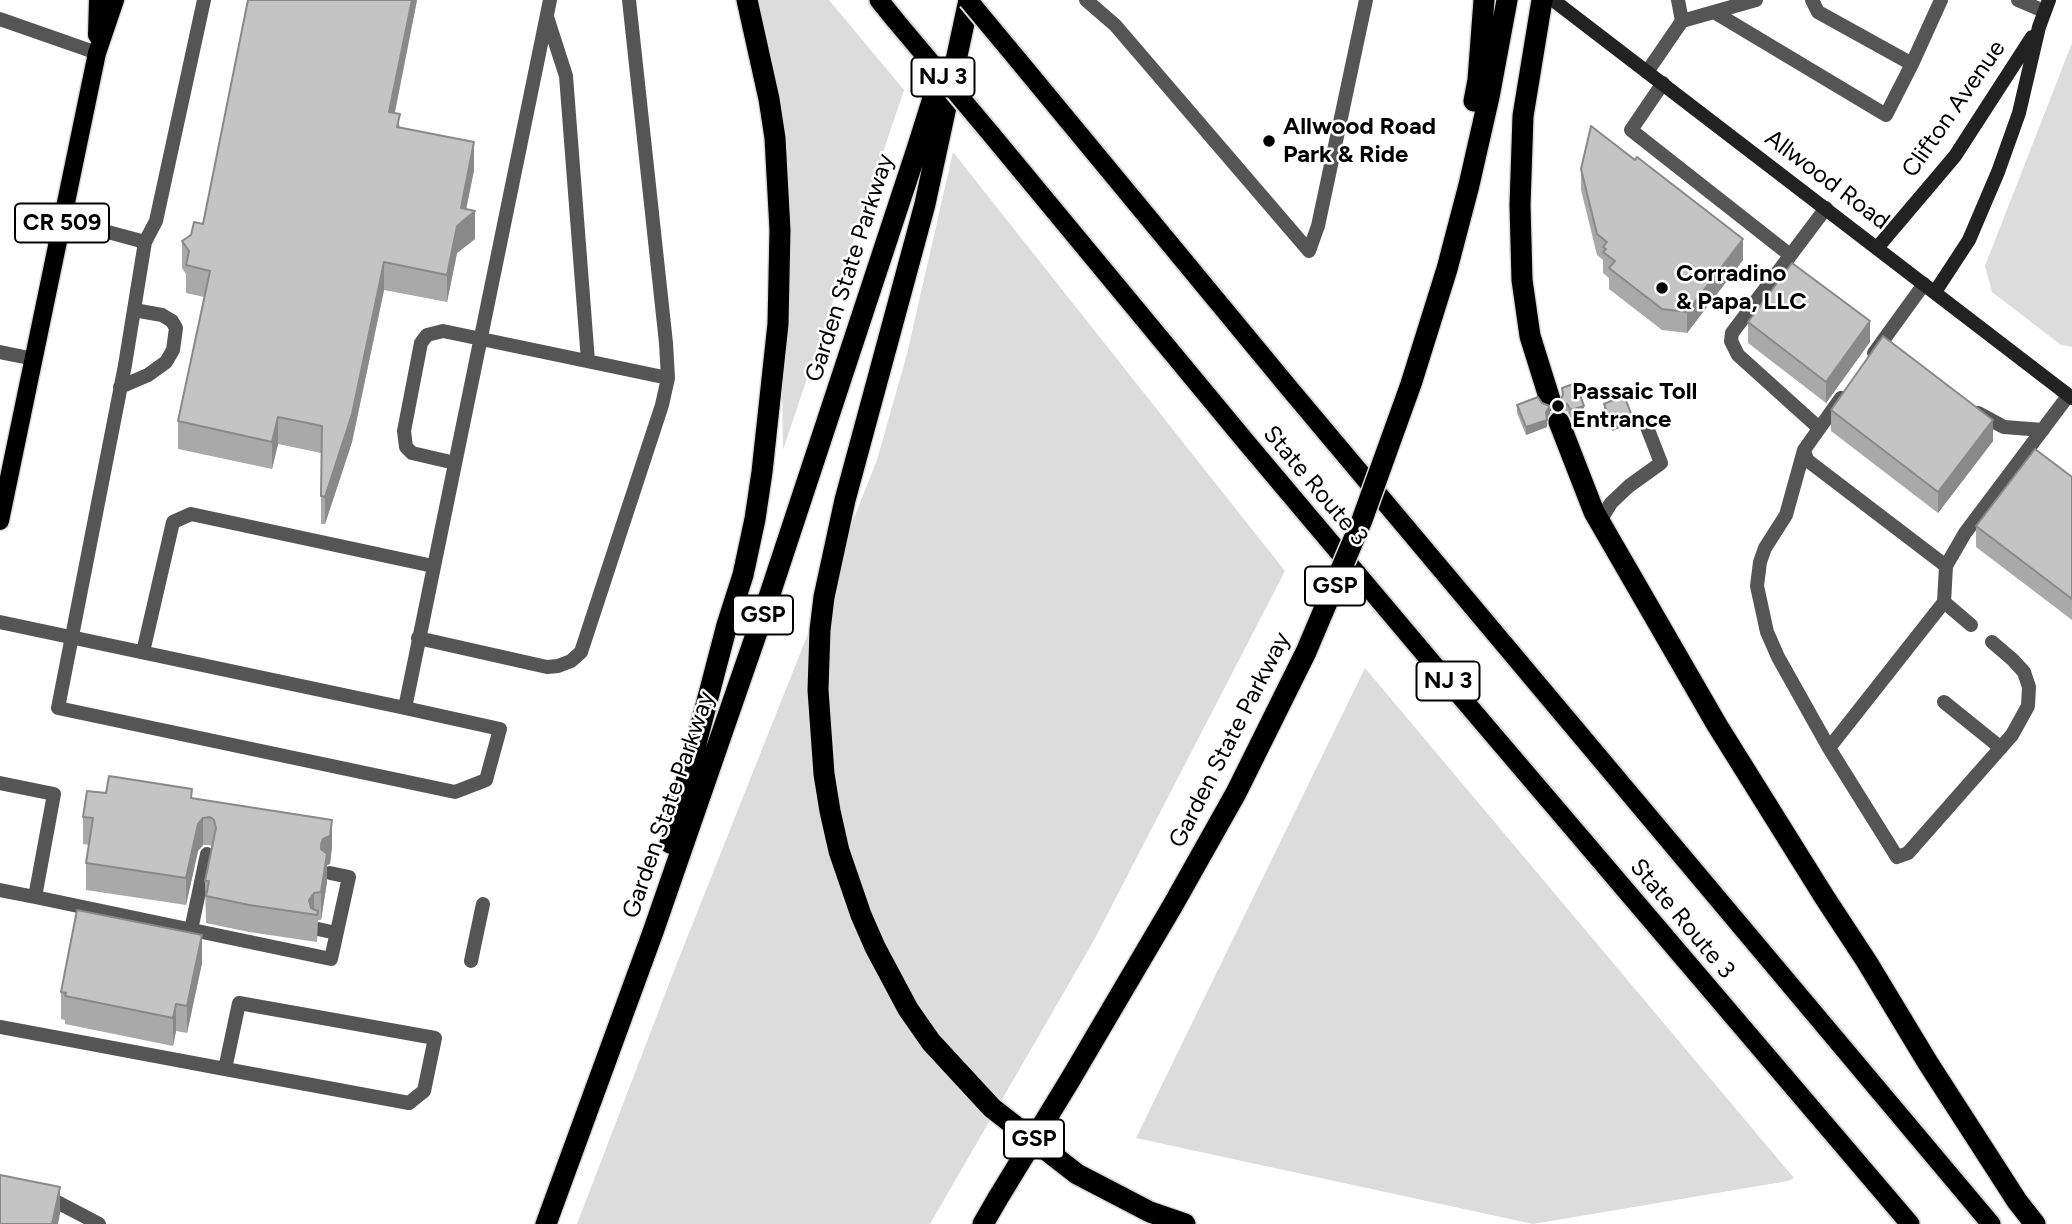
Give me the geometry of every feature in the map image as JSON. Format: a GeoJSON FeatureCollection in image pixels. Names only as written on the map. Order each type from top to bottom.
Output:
{"type":"FeatureCollection","features":[{"type":"Feature","properties":{"kind":"highway"},"geometry":{"type":"LineString","coordinates":[[628,1000],[743,575],[762,472],[778,324],[780,209],[769,99],[747,0]]}},
{"type":"Feature","properties":{"kind":"highway","name":"State Route 3"},"geometry":{"type":"LineString","coordinates":[[879,0],[1423,652],[1910,1224]]}},
{"type":"Feature","properties":{"kind":"highway"},"geometry":{"type":"LineString","coordinates":[[967,0],[925,204],[845,500],[824,597],[818,690],[824,774],[830,811],[839,851],[861,915],[908,1009],[931,1042],[992,1108],[1077,1174],[1150,1212],[1185,1224]]}},
{"type":"Feature","properties":{"kind":"highway","name":"Garden State Parkway"},"geometry":{"type":"LineString","coordinates":[[546,1224],[628,1000],[766,606],[967,0]]}},
{"type":"Feature","properties":{"kind":"highway","name":"State Route 3"},"geometry":{"type":"LineString","coordinates":[[967,0],[1019,58],[1298,398],[1991,1224]]}},
{"type":"Feature","properties":{"kind":"highway"},"geometry":{"type":"LineString","coordinates":[[981,0],[1019,58]]}},
{"type":"Feature","properties":{"kind":"highway"},"geometry":{"type":"LineString","coordinates":[[1421,353],[1478,80],[1484,0]]}},
{"type":"Feature","properties":{"kind":"highway"},"geometry":{"type":"LineString","coordinates":[[1542,0],[1523,116],[1520,205],[1522,280],[1530,336],[1550,400]]}},
{"type":"Feature","properties":{"kind":"highway","name":"Garden State Parkway"},"geometry":{"type":"LineString","coordinates":[[983,1224],[1231,802],[1306,652],[1362,520],[1421,353],[1469,185],[1506,6]]}},
{"type":"Feature","properties":{"kind":"highway"},"geometry":{"type":"LineString","coordinates":[[1559,422],[1594,512],[1717,725],[1928,1063],[2017,1201],[2035,1224]]}},
{"type":"Feature","properties":{"kind":"main road","name":"CR 509"},"geometry":{"type":"LineString","coordinates":[[97,53],[98,0]]}},
{"type":"Feature","properties":{"kind":"main road","name":"CR 509"},"geometry":{"type":"LineString","coordinates":[[0,522],[97,53],[115,0]]}},
{"type":"Feature","properties":{"kind":"main road","name":"Allwood Road"},"geometry":{"type":"LineString","coordinates":[[1553,0],[2070,397]]}},
{"type":"Feature","properties":{"kind":"main road","name":"Clifton Avenue"},"geometry":{"type":"LineString","coordinates":[[1930,288],[1969,240],[1998,172],[2019,113],[2046,6]]}},
{"type":"Feature","properties":{"kind":"main road","name":"Clifton Avenue"},"geometry":{"type":"LineString","coordinates":[[1877,248],[1955,156],[2039,27]]}},
{"type":"Feature","properties":{"kind":"street"},"geometry":{"type":"LineString","coordinates":[[0,622],[72,636],[500,729],[486,780],[456,792],[58,708],[72,636],[120,387],[145,242],[156,221],[204,0]]}},
{"type":"Feature","properties":{"kind":"street"},"geometry":{"type":"LineString","coordinates":[[405,708],[550,0]]}},
{"type":"Feature","properties":{"kind":"street"},"geometry":{"type":"LineString","coordinates":[[418,638],[547,667],[571,661],[581,652],[662,405],[668,378],[629,0]]}},
{"type":"Feature","properties":{"kind":"street"},"geometry":{"type":"LineString","coordinates":[[1086,0],[1115,25],[1309,251],[1318,226],[1366,0]]}},
{"type":"Feature","properties":{"kind":"street"},"geometry":{"type":"LineString","coordinates":[[1678,0],[1682,21]]}},
{"type":"Feature","properties":{"kind":"street"},"geometry":{"type":"LineString","coordinates":[[1647,72],[1682,21],[1756,0]]}},
{"type":"Feature","properties":{"kind":"street"},"geometry":{"type":"LineString","coordinates":[[1812,0],[1818,12],[1912,64]]}},
{"type":"Feature","properties":{"kind":"street"},"geometry":{"type":"LineString","coordinates":[[1714,12],[1886,115],[1941,0]]}},
{"type":"Feature","properties":{"kind":"street"},"geometry":{"type":"LineString","coordinates":[[2018,0],[2046,6]]}},
{"type":"Feature","properties":{"kind":"street"},"geometry":{"type":"LineString","coordinates":[[547,16],[566,76],[587,361]]}},
{"type":"Feature","properties":{"kind":"street"},"geometry":{"type":"LineString","coordinates":[[0,19],[97,53]]}},
{"type":"Feature","properties":{"kind":"street"},"geometry":{"type":"LineString","coordinates":[[1663,83],[1631,130],[1790,255]]}},
{"type":"Feature","properties":{"kind":"street"},"geometry":{"type":"LineString","coordinates":[[1819,428],[1738,355],[1731,341],[1732,332],[1826,208]]}},
{"type":"Feature","properties":{"kind":"street"},"geometry":{"type":"LineString","coordinates":[[63,220],[145,242]]}},
{"type":"Feature","properties":{"kind":"street"},"geometry":{"type":"LineString","coordinates":[[1867,363],[1888,345],[1930,288]]}},
{"type":"Feature","properties":{"kind":"street"},"geometry":{"type":"LineString","coordinates":[[120,387],[166,362],[173,350],[176,328],[172,321],[162,315],[134,310]]}},
{"type":"Feature","properties":{"kind":"street"},"geometry":{"type":"LineString","coordinates":[[455,463],[412,453],[406,447],[404,431],[421,343],[428,335],[443,331],[668,378]]}},
{"type":"Feature","properties":{"kind":"street"},"geometry":{"type":"LineString","coordinates":[[0,352],[34,359]]}},
{"type":"Feature","properties":{"kind":"street"},"geometry":{"type":"LineString","coordinates":[[1851,385],[1804,450],[1786,515],[1765,548],[1760,562],[1757,586],[1767,632],[1778,657],[1829,748],[1897,857],[1908,853],[2001,748],[2012,735],[2028,706],[2029,687],[2024,672],[1992,642]]}},
{"type":"Feature","properties":{"kind":"street"},"geometry":{"type":"LineString","coordinates":[[1829,748],[1944,603],[1946,566],[1965,533],[2035,451],[2043,429],[2070,397]]}},
{"type":"Feature","properties":{"kind":"street"},"geometry":{"type":"LineString","coordinates":[[1970,408],[2004,427],[2043,429]]}},
{"type":"Feature","properties":{"kind":"street"},"geometry":{"type":"LineString","coordinates":[[1600,522],[1611,503],[1661,463],[1646,422]]}},
{"type":"Feature","properties":{"kind":"street"},"geometry":{"type":"LineString","coordinates":[[1804,450],[1807,460],[1946,566]]}},
{"type":"Feature","properties":{"kind":"street"},"geometry":{"type":"LineString","coordinates":[[143,652],[173,522],[191,514],[433,566]]}},
{"type":"Feature","properties":{"kind":"street"},"geometry":{"type":"LineString","coordinates":[[1944,603],[1971,625]]}},
{"type":"Feature","properties":{"kind":"street"},"geometry":{"type":"LineString","coordinates":[[1944,702],[2001,748]]}},
{"type":"Feature","properties":{"kind":"street"},"geometry":{"type":"LineString","coordinates":[[0,782],[54,794],[34,897]]}},
{"type":"Feature","properties":{"kind":"street"},"geometry":{"type":"LineString","coordinates":[[191,930],[207,854]]}},
{"type":"Feature","properties":{"kind":"street"},"geometry":{"type":"LineString","coordinates":[[0,890],[331,959],[349,877],[330,873]]}},
{"type":"Feature","properties":{"kind":"street"},"geometry":{"type":"LineString","coordinates":[[471,961],[483,904]]}},
{"type":"Feature","properties":{"kind":"street"},"geometry":{"type":"LineString","coordinates":[[318,929],[336,933]]}},
{"type":"Feature","properties":{"kind":"street"},"geometry":{"type":"LineString","coordinates":[[0,1027],[225,1069],[409,1103],[424,1091],[435,1038],[239,1003],[225,1069]]}},
{"type":"Feature","properties":{"kind":"street"},"geometry":{"type":"LineString","coordinates":[[23,1194],[57,1202],[99,1224]]}},
{"type":"Feature","properties":{"kind":"shaded area"},"geometry":{"type":"Polygon","coordinates":[[[758,0],[829,0],[904,90],[783,450],[782,384],[790,307],[790,226],[774,67],[758,0]]]}},
{"type":"Feature","properties":{"kind":"shaded area"},"geometry":{"type":"Polygon","coordinates":[[[2072,43],[2072,347],[2061,345],[1992,292],[1985,266],[2072,43]]]}},
{"type":"Feature","properties":{"kind":"shaded area"},"geometry":{"type":"Polygon","coordinates":[[[953,152],[1285,571],[1093,942],[930,1224],[577,1224],[677,963],[877,460],[907,354],[953,152]]]}},
{"type":"Feature","properties":{"kind":"shaded area"},"geometry":{"type":"Polygon","coordinates":[[[1365,668],[1794,1178],[1533,1224],[1136,1138],[1365,668]]]}},
{"type":"Feature","properties":{"kind":"building"},"geometry":{"type":"Polygon","coordinates":[[[248,0],[412,0],[389,112],[400,114],[397,127],[474,142],[461,208],[475,211],[457,226],[447,275],[384,262],[352,414],[325,497],[321,496],[322,426],[278,417],[272,442],[178,421],[210,271],[186,265],[189,251],[182,241],[191,235],[194,222],[203,224],[248,0]]]}},
{"type":"Feature","properties":{"kind":"building"},"geometry":{"type":"Polygon","coordinates":[[[1591,126],[1635,160],[1637,157],[1743,239],[1687,312],[1662,309],[1609,268],[1615,261],[1603,252],[1607,242],[1597,234],[1581,169],[1591,126]]]}},
{"type":"Feature","properties":{"kind":"building"},"geometry":{"type":"Polygon","coordinates":[[[1792,263],[1870,321],[1826,382],[1748,322],[1792,263]]]}},
{"type":"Feature","properties":{"kind":"building"},"geometry":{"type":"Polygon","coordinates":[[[1883,336],[1993,420],[1938,492],[1831,410],[1883,336]]]}},
{"type":"Feature","properties":{"kind":"building"},"geometry":{"type":"Polygon","coordinates":[[[1576,383],[1584,406],[1571,410],[1567,404],[1559,402],[1563,395],[1562,388],[1576,383]]]}},
{"type":"Feature","properties":{"kind":"building"},"geometry":{"type":"Polygon","coordinates":[[[1624,395],[1632,416],[1612,424],[1604,404],[1624,395]]]}},
{"type":"Feature","properties":{"kind":"building"},"geometry":{"type":"Polygon","coordinates":[[[1538,397],[1542,403],[1550,406],[1546,412],[1547,420],[1526,427],[1517,405],[1538,397]]]}},
{"type":"Feature","properties":{"kind":"building"},"geometry":{"type":"Polygon","coordinates":[[[2035,449],[2072,477],[2072,599],[1976,526],[2035,449]]]}},
{"type":"Feature","properties":{"kind":"building"},"geometry":{"type":"Polygon","coordinates":[[[109,776],[192,789],[191,798],[332,820],[330,836],[323,839],[321,844],[321,849],[327,854],[321,892],[314,893],[309,900],[311,908],[318,911],[317,915],[206,896],[209,881],[205,881],[216,828],[210,817],[203,818],[198,824],[186,878],[86,863],[93,818],[83,817],[87,791],[106,793],[109,776]]]}},
{"type":"Feature","properties":{"kind":"building"},"geometry":{"type":"Polygon","coordinates":[[[77,910],[202,935],[187,1006],[176,1004],[173,1018],[65,996],[66,993],[61,992],[77,910]]]}},
{"type":"Feature","properties":{"kind":"building"},"geometry":{"type":"Polygon","coordinates":[[[0,1175],[60,1187],[52,1224],[0,1224],[0,1175]]]}},
{"type":"Feature","properties":{"kind":"place","name":"Allwood Road Park & Ride"},"geometry":{"type":"Point","coordinates":[1269,141]}},
{"type":"Feature","properties":{"kind":"place","name":"Corradino & Papa, LLC"},"geometry":{"type":"Point","coordinates":[1662,288]}},
{"type":"Feature","properties":{"kind":"place","name":"Passaic Toll Entrance"},"geometry":{"type":"Point","coordinates":[1558,406]}}]}
